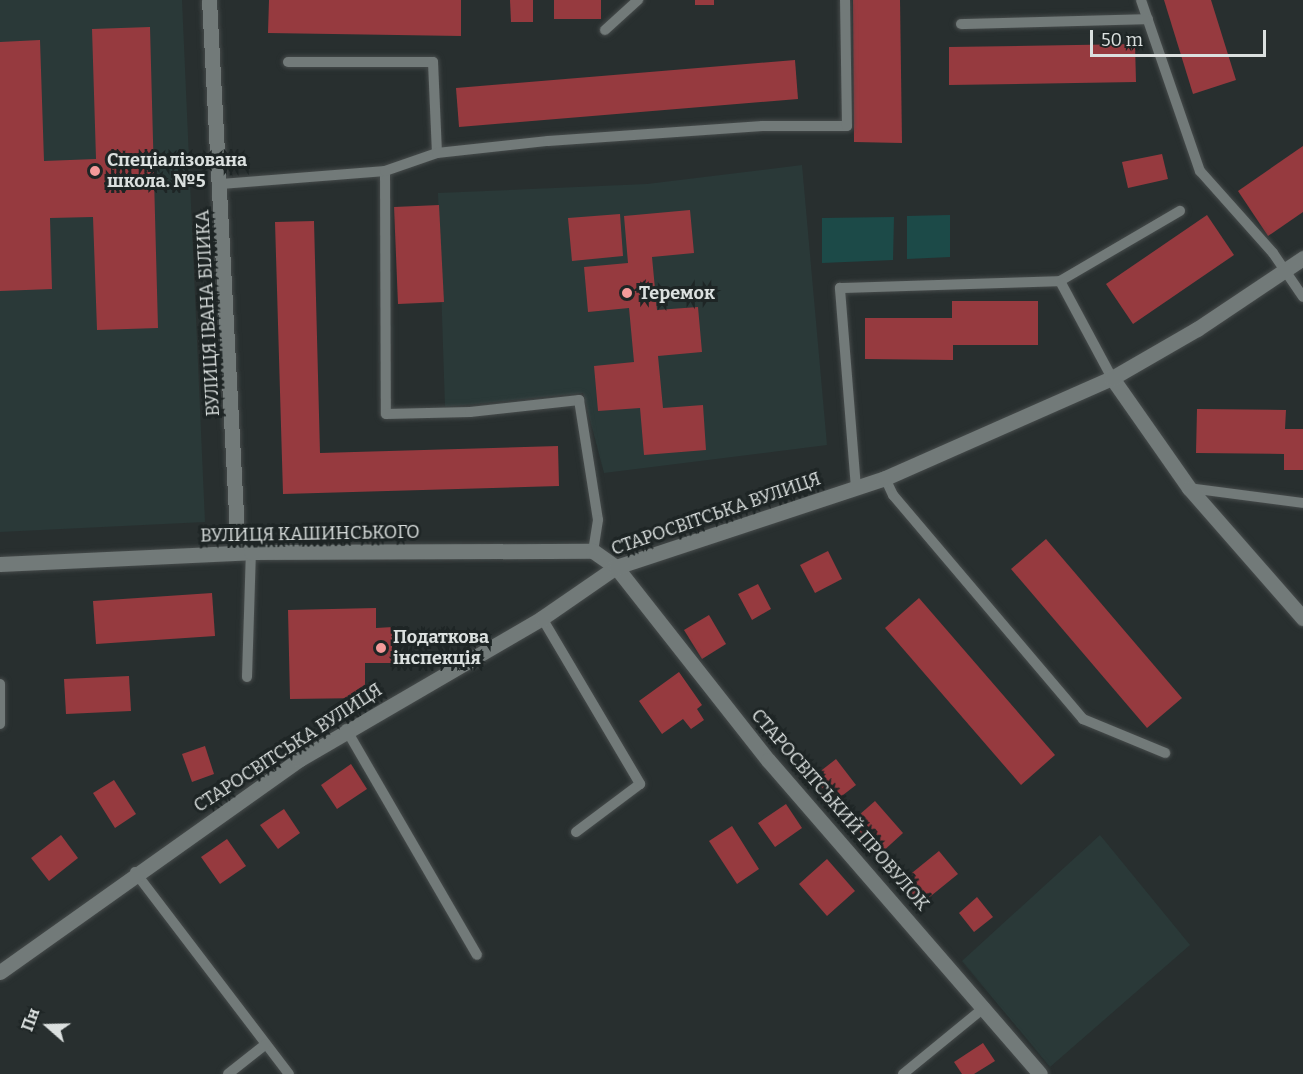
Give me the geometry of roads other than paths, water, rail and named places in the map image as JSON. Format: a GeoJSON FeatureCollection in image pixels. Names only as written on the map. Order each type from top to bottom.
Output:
{"type":"FeatureCollection","features":[{"type":"Feature","properties":{"kind":"street","name":"ВУЛИЦЯ ІВАНА БІЛИКА"},"geometry":{"type":"LineString","coordinates":[[209,0],[244,552]]}},
{"type":"Feature","properties":{"kind":"street","name":"СТАРОСВІТСЬКА ВУЛИЦЯ"},"geometry":{"type":"LineString","coordinates":[[0,972],[135,872],[346,729],[542,618],[616,567],[885,478],[1112,378],[1303,258]]}},
{"type":"Feature","properties":{"kind":"street"},"geometry":{"type":"LineString","coordinates":[[1112,378],[1189,488],[1303,618]]}},
{"type":"Feature","properties":{"kind":"street","name":"ВУЛИЦЯ КАШИНСЬКОГО"},"geometry":{"type":"LineString","coordinates":[[0,564],[244,552],[592,551]]}},
{"type":"Feature","properties":{"kind":"street"},"geometry":{"type":"LineString","coordinates":[[592,551],[616,567]]}},
{"type":"Feature","properties":{"kind":"street","name":"СТАРОСВІТСЬКИЙ ПРОВУЛОК"},"geometry":{"type":"LineString","coordinates":[[616,567],[768,760],[1040,1074]]}},
{"type":"Feature","properties":{"kind":"lane"},"geometry":{"type":"LineString","coordinates":[[604,30],[638,0]]}},
{"type":"Feature","properties":{"kind":"lane"},"geometry":{"type":"LineString","coordinates":[[221,184],[385,171],[436,153],[750,127],[847,126],[845,0]]}},
{"type":"Feature","properties":{"kind":"lane"},"geometry":{"type":"LineString","coordinates":[[1141,0],[1200,171],[1285,270],[1303,297]]}},
{"type":"Feature","properties":{"kind":"lane"},"geometry":{"type":"LineString","coordinates":[[961,24],[1148,19]]}},
{"type":"Feature","properties":{"kind":"lane"},"geometry":{"type":"LineString","coordinates":[[288,62],[433,62],[436,153]]}},
{"type":"Feature","properties":{"kind":"lane"},"geometry":{"type":"LineString","coordinates":[[385,171],[386,414],[470,412],[579,400],[598,520],[592,551]]}},
{"type":"Feature","properties":{"kind":"lane"},"geometry":{"type":"LineString","coordinates":[[856,488],[840,288],[1060,281],[1180,211]]}},
{"type":"Feature","properties":{"kind":"lane"},"geometry":{"type":"LineString","coordinates":[[1060,281],[1112,378]]}},
{"type":"Feature","properties":{"kind":"lane"},"geometry":{"type":"LineString","coordinates":[[885,478],[893,495],[1083,719],[1165,753]]}},
{"type":"Feature","properties":{"kind":"lane"},"geometry":{"type":"LineString","coordinates":[[1189,488],[1303,503]]}},
{"type":"Feature","properties":{"kind":"lane"},"geometry":{"type":"LineString","coordinates":[[244,552],[247,676]]}},
{"type":"Feature","properties":{"kind":"lane"},"geometry":{"type":"LineString","coordinates":[[542,618],[640,784],[576,832]]}},
{"type":"Feature","properties":{"kind":"lane"},"geometry":{"type":"LineString","coordinates":[[0,684],[0,724]]}},
{"type":"Feature","properties":{"kind":"lane"},"geometry":{"type":"LineString","coordinates":[[346,729],[477,955]]}},
{"type":"Feature","properties":{"kind":"lane"},"geometry":{"type":"LineString","coordinates":[[135,872],[288,1074]]}},
{"type":"Feature","properties":{"kind":"lane"},"geometry":{"type":"LineString","coordinates":[[903,1074],[985,1008]]}},
{"type":"Feature","properties":{"kind":"lane"},"geometry":{"type":"LineString","coordinates":[[228,1074],[266,1044]]}},
{"type":"Feature","properties":{"kind":"place","name":"Спеціалізована школа. №5"},"geometry":{"type":"Point","coordinates":[95,171]}},
{"type":"Feature","properties":{"kind":"place","name":"Теремок"},"geometry":{"type":"Point","coordinates":[627,293]}},
{"type":"Feature","properties":{"kind":"place","name":"Податкова інспекція"},"geometry":{"type":"Point","coordinates":[381,648]}}]}
